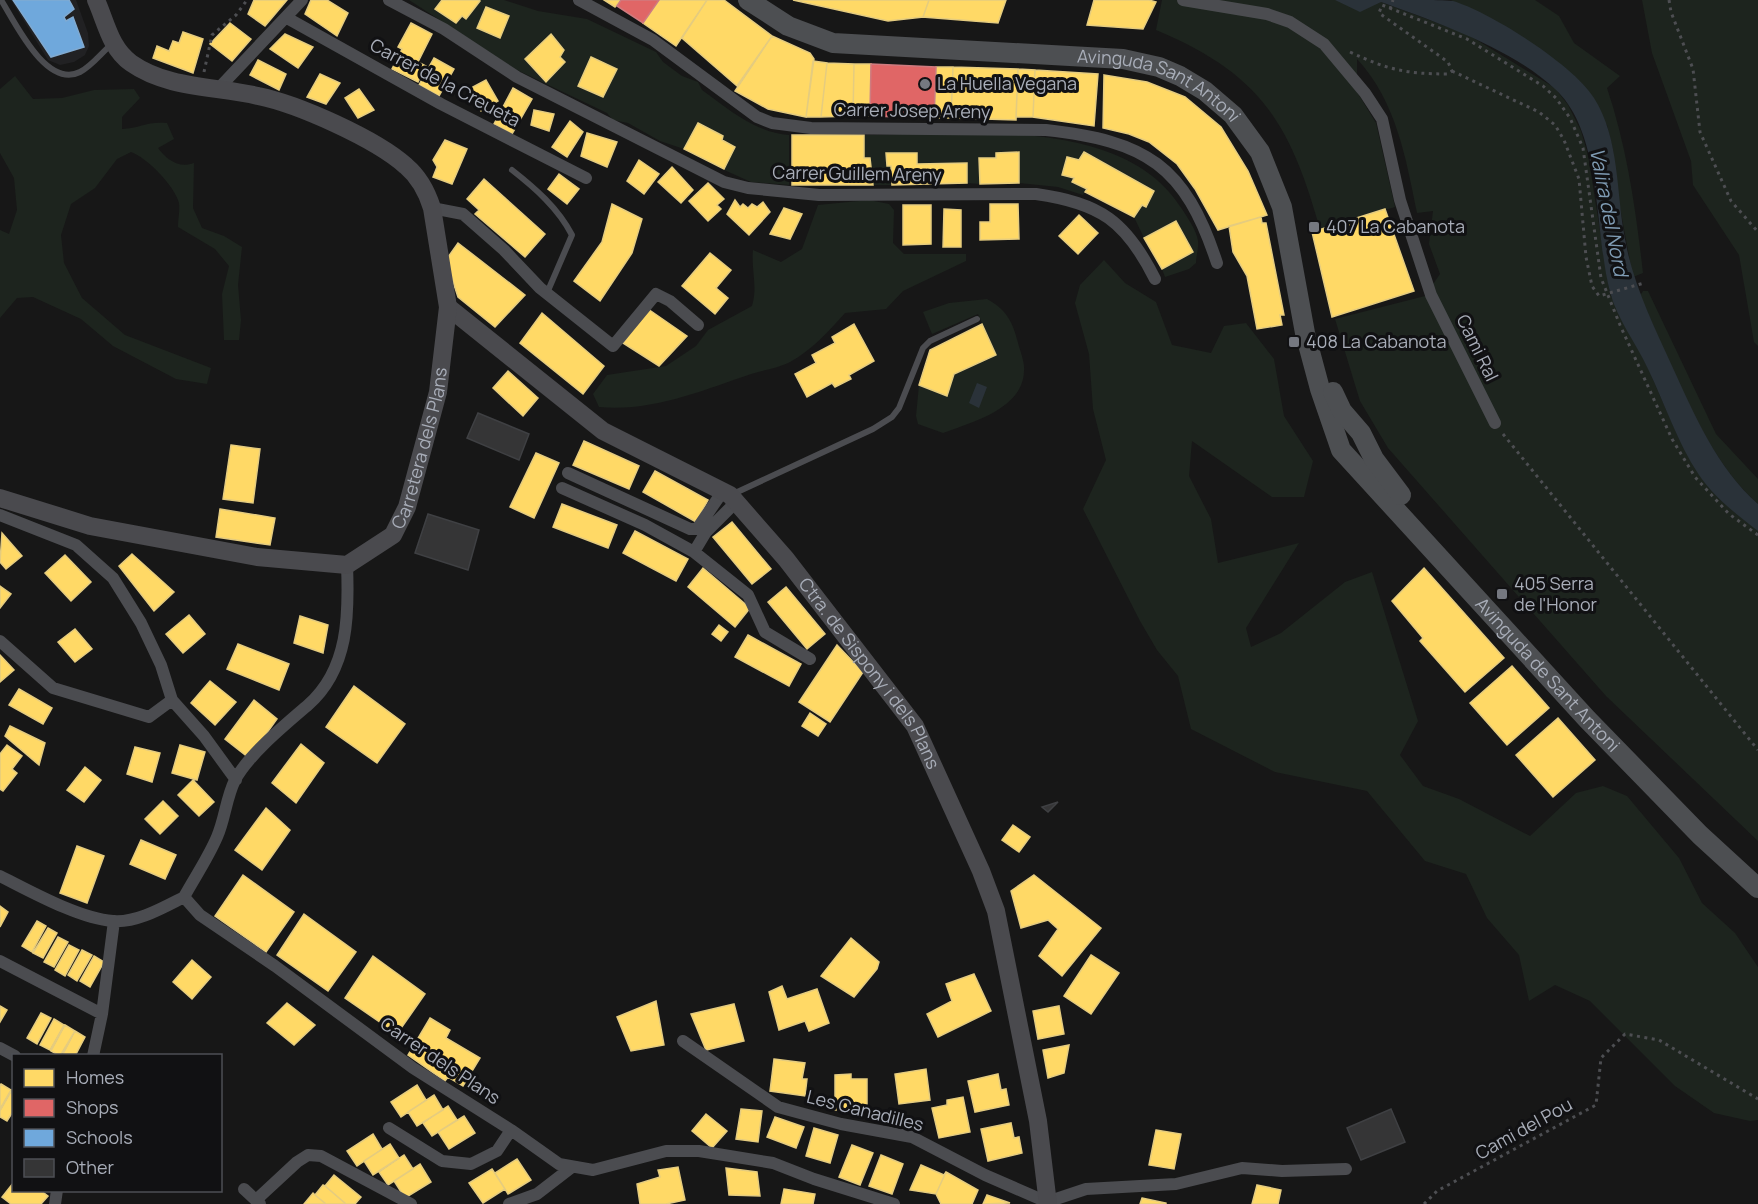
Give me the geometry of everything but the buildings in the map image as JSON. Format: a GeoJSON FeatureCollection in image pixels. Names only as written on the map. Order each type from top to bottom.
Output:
{"type":"FeatureCollection","features":[{"type":"Feature","properties":{"kind":"main road"},"geometry":{"type":"LineString","coordinates":[[96,0],[112,43]]}},
{"type":"Feature","properties":{"kind":"main road","name":"Avinguda Sant Antoni"},"geometry":{"type":"LineString","coordinates":[[748,0],[788,26],[833,43],[1124,59],[1169,71],[1205,91],[1233,116],[1248,134],[1271,175],[1284,218],[1305,333],[1341,448]]}},
{"type":"Feature","properties":{"kind":"main road","name":"Avinguda Sant Antoni"},"geometry":{"type":"LineString","coordinates":[[767,0],[820,28],[845,34],[1109,45],[1166,57],[1213,82],[1253,121],[1278,162],[1296,218],[1316,339],[1326,373],[1342,411],[1361,435]]}},
{"type":"Feature","properties":{"kind":"main road","name":"Carretera dels Plans"},"geometry":{"type":"LineString","coordinates":[[112,43],[129,62],[160,78],[278,101],[334,123],[370,141],[407,166],[427,192],[432,208],[448,307],[438,392],[407,507],[393,535],[347,565]]}},
{"type":"Feature","properties":{"kind":"main road","name":"Ctra. de Sispony i dels Plans"},"geometry":{"type":"LineString","coordinates":[[448,307],[603,431],[730,496],[793,568],[915,726],[981,871],[996,911],[1038,1121],[1048,1203]]}},
{"type":"Feature","properties":{"kind":"main road"},"geometry":{"type":"LineString","coordinates":[[1341,448],[1352,454],[1359,452],[1361,435]]}},
{"type":"Feature","properties":{"kind":"main road","name":"Avinguda de Sant Antoni"},"geometry":{"type":"LineString","coordinates":[[1361,435],[1386,477],[1553,666],[1654,773],[1758,870]]}},
{"type":"Feature","properties":{"kind":"main road","name":"Avinguda de Sant Antoni"},"geometry":{"type":"LineString","coordinates":[[1341,448],[1587,719],[1700,835],[1758,888]]}},
{"type":"Feature","properties":{"kind":"main road"},"geometry":{"type":"LineString","coordinates":[[0,498],[90,526],[257,557],[347,565]]}},
{"type":"Feature","properties":{"kind":"street"},"geometry":{"type":"LineString","coordinates":[[218,89],[302,0]]}},
{"type":"Feature","properties":{"kind":"street","name":"Carrer Guillem Areny"},"geometry":{"type":"LineString","coordinates":[[389,0],[444,29],[517,77],[724,182],[748,189],[819,195],[1036,194],[1062,197],[1084,204],[1111,219],[1132,238],[1155,279]]}},
{"type":"Feature","properties":{"kind":"street","name":"Carrer Josep Areny"},"geometry":{"type":"LineString","coordinates":[[579,0],[653,40],[758,117],[772,123],[811,128],[1046,130],[1076,133],[1129,146],[1158,164],[1182,189],[1203,224],[1217,263]]}},
{"type":"Feature","properties":{"kind":"street","name":"Cami Ral"},"geometry":{"type":"LineString","coordinates":[[1183,0],[1267,15],[1290,22],[1324,44],[1365,93],[1382,119],[1400,200],[1431,295],[1495,423]]}},
{"type":"Feature","properties":{"kind":"street","name":"Carrer de la Creueta"},"geometry":{"type":"LineString","coordinates":[[287,18],[441,104],[586,178]]}},
{"type":"Feature","properties":{"kind":"street"},"geometry":{"type":"LineString","coordinates":[[432,208],[463,214],[504,250],[546,294],[613,346],[656,294],[670,301],[698,325]]}},
{"type":"Feature","properties":{"kind":"street"},"geometry":{"type":"LineString","coordinates":[[568,473],[690,529],[698,529],[730,496]]}},
{"type":"Feature","properties":{"kind":"street"},"geometry":{"type":"LineString","coordinates":[[562,488],[645,525],[694,552],[748,595],[765,632],[810,659]]}},
{"type":"Feature","properties":{"kind":"street"},"geometry":{"type":"LineString","coordinates":[[694,552],[730,496]]}},
{"type":"Feature","properties":{"kind":"street"},"geometry":{"type":"LineString","coordinates":[[0,515],[76,545],[113,578],[141,623],[161,665],[172,700],[204,736],[236,780]]}},
{"type":"Feature","properties":{"kind":"street"},"geometry":{"type":"LineString","coordinates":[[0,876],[44,899],[114,921],[161,909],[184,897],[218,836],[236,780],[280,727],[310,703],[332,674],[344,646],[348,605],[347,565]]}},
{"type":"Feature","properties":{"kind":"street"},"geometry":{"type":"LineString","coordinates":[[0,641],[53,688],[149,717],[172,700]]}},
{"type":"Feature","properties":{"kind":"street","name":"Carrer dels Plans"},"geometry":{"type":"LineString","coordinates":[[184,897],[200,915],[413,1068],[511,1130],[559,1164],[593,1170],[666,1151],[699,1151],[773,1163],[814,1179],[894,1204]]}},
{"type":"Feature","properties":{"kind":"street"},"geometry":{"type":"LineString","coordinates":[[93,1054],[102,1014],[114,921]]}},
{"type":"Feature","properties":{"kind":"street"},"geometry":{"type":"LineString","coordinates":[[0,961],[102,1014]]}},
{"type":"Feature","properties":{"kind":"street","name":"Les Canadilles"},"geometry":{"type":"LineString","coordinates":[[683,1041],[778,1107],[841,1124],[912,1137],[985,1175],[1048,1203]]}},
{"type":"Feature","properties":{"kind":"street"},"geometry":{"type":"LineString","coordinates":[[389,1128],[442,1161],[471,1164],[497,1151],[511,1130]]}},
{"type":"Feature","properties":{"kind":"street"},"geometry":{"type":"LineString","coordinates":[[244,1189],[258,1202],[297,1162],[308,1155],[321,1156],[411,1204]]}},
{"type":"Feature","properties":{"kind":"street"},"geometry":{"type":"LineString","coordinates":[[509,1204],[537,1194],[572,1167]]}},
{"type":"Feature","properties":{"kind":"street"},"geometry":{"type":"LineString","coordinates":[[1048,1203],[1086,1189],[1176,1185],[1242,1168],[1282,1171],[1346,1169]]}},
{"type":"Feature","properties":{"kind":"lane"},"geometry":{"type":"LineString","coordinates":[[1,0],[35,55],[53,69],[69,74],[80,72],[112,43]]}},
{"type":"Feature","properties":{"kind":"lane"},"geometry":{"type":"LineString","coordinates":[[512,170],[534,187],[555,210],[572,235],[546,294]]}},
{"type":"Feature","properties":{"kind":"lane"},"geometry":{"type":"LineString","coordinates":[[730,496],[873,429],[892,417],[899,408],[923,348],[930,341],[977,319]]}},
{"type":"Feature","properties":{"kind":"path"},"geometry":{"type":"LineString","coordinates":[[199,87],[209,55],[212,35],[236,15],[248,0]]}},
{"type":"Feature","properties":{"kind":"path"},"geometry":{"type":"LineString","coordinates":[[1390,9],[1393,0]]}},
{"type":"Feature","properties":{"kind":"path"},"geometry":{"type":"LineString","coordinates":[[1669,0],[1671,12],[1692,69],[1700,132],[1731,201],[1758,232]]}},
{"type":"Feature","properties":{"kind":"path"},"geometry":{"type":"LineString","coordinates":[[1644,283],[1606,296],[1599,297],[1592,286],[1586,257],[1579,179],[1564,140],[1555,125],[1539,112],[1452,71],[1448,62],[1379,13],[1380,6],[1467,39],[1543,86],[1556,98],[1570,118],[1583,148],[1601,278],[1606,296],[1672,439],[1695,477],[1729,514],[1758,535]]}},
{"type":"Feature","properties":{"kind":"path"},"geometry":{"type":"LineString","coordinates":[[1324,44],[1338,46],[1381,66],[1410,74],[1448,74],[1452,71]]}},
{"type":"Feature","properties":{"kind":"path"},"geometry":{"type":"LineString","coordinates":[[1495,423],[1758,750]]}},
{"type":"Feature","properties":{"kind":"path","name":"Cami del Pou"},"geometry":{"type":"LineString","coordinates":[[1424,1204],[1437,1191],[1596,1105],[1601,1059],[1625,1034],[1659,1040],[1758,1099]]}},
{"type":"Feature","properties":{"kind":"shaded area"},"geometry":{"type":"Polygon","coordinates":[[[11,0],[76,0],[88,33],[89,46],[85,55],[74,62],[60,65],[48,60],[11,0]]]}},
{"type":"Feature","properties":{"kind":"shaded area"},"geometry":{"type":"Polygon","coordinates":[[[409,0],[504,0],[538,11],[587,19],[656,52],[663,62],[682,76],[698,82],[702,90],[743,119],[765,130],[789,135],[789,185],[751,182],[722,169],[735,147],[722,140],[723,136],[698,123],[684,149],[660,141],[628,123],[613,120],[607,113],[517,70],[409,0]]]}},
{"type":"Feature","properties":{"kind":"shaded area"},"geometry":{"type":"Polygon","coordinates":[[[1162,0],[1371,0],[1381,2],[1467,34],[1555,88],[1568,105],[1581,131],[1588,155],[1610,294],[1648,368],[1679,439],[1758,531],[1758,841],[1606,696],[1388,448],[1360,401],[1335,319],[1425,296],[1440,274],[1429,244],[1433,211],[1417,213],[1398,131],[1370,75],[1357,59],[1357,92],[1376,123],[1395,207],[1320,229],[1296,159],[1283,131],[1266,106],[1246,84],[1222,65],[1192,47],[1156,30],[1162,0]]]}},
{"type":"Feature","properties":{"kind":"shaded area"},"geometry":{"type":"Polygon","coordinates":[[[1451,0],[1535,0],[1559,16],[1574,43],[1620,76],[1607,88],[1630,179],[1643,273],[1633,277],[1607,125],[1451,0]]]}},
{"type":"Feature","properties":{"kind":"shaded area"},"geometry":{"type":"Polygon","coordinates":[[[1642,0],[1758,0],[1758,346],[1754,342],[1739,255],[1693,185],[1691,161],[1652,53],[1642,0]]]}},
{"type":"Feature","properties":{"kind":"shaded area"},"geometry":{"type":"Polygon","coordinates":[[[15,76],[33,99],[62,98],[94,90],[134,89],[140,98],[122,117],[122,129],[167,123],[174,139],[158,148],[173,162],[183,165],[194,163],[193,208],[202,228],[224,236],[242,247],[238,285],[241,320],[239,340],[224,340],[222,294],[229,266],[215,249],[178,227],[179,203],[176,196],[159,173],[137,155],[131,152],[117,159],[95,188],[71,204],[61,235],[64,263],[82,298],[125,335],[211,368],[207,384],[176,379],[113,346],[81,319],[33,297],[17,298],[0,318],[0,230],[9,234],[17,210],[14,178],[0,153],[0,89],[15,76]]]}},
{"type":"Feature","properties":{"kind":"shaded area"},"geometry":{"type":"Polygon","coordinates":[[[992,133],[1038,136],[1081,144],[1121,157],[1155,179],[1182,209],[1197,237],[1196,263],[1189,269],[1165,277],[1162,269],[1175,222],[1144,238],[1134,217],[1142,205],[1134,180],[1085,152],[1079,160],[1067,158],[1062,175],[1074,178],[1072,182],[1087,189],[1083,195],[1058,187],[1019,183],[1018,152],[996,153],[996,158],[980,158],[980,184],[967,183],[967,164],[917,164],[917,153],[886,153],[887,166],[891,166],[892,185],[873,185],[870,158],[864,158],[864,135],[992,133]]]}},
{"type":"Feature","properties":{"kind":"shaded area"},"geometry":{"type":"Polygon","coordinates":[[[869,200],[889,204],[894,210],[893,243],[904,254],[966,254],[966,261],[903,291],[886,309],[845,313],[813,346],[786,364],[676,399],[619,408],[599,407],[593,394],[607,375],[666,366],[696,346],[708,330],[752,306],[753,250],[781,262],[802,249],[818,205],[869,200]]]}},
{"type":"Feature","properties":{"kind":"shaded area"},"geometry":{"type":"Polygon","coordinates":[[[1104,260],[1125,283],[1156,302],[1172,345],[1211,353],[1224,326],[1246,323],[1274,359],[1284,416],[1313,461],[1304,497],[1272,497],[1192,441],[1189,476],[1211,519],[1218,563],[1299,543],[1246,628],[1251,647],[1281,633],[1345,582],[1372,572],[1418,721],[1400,755],[1423,786],[1459,799],[1530,836],[1576,793],[1603,786],[1627,796],[1679,858],[1702,903],[1735,933],[1758,967],[1758,1120],[1750,1121],[1714,1113],[1675,1086],[1590,1001],[1555,985],[1529,1001],[1519,955],[1487,918],[1466,874],[1425,861],[1367,791],[1275,772],[1191,729],[1178,676],[1157,650],[1140,621],[1083,509],[1106,460],[1093,409],[1089,354],[1075,303],[1080,285],[1104,260]]]}},
{"type":"Feature","properties":{"kind":"shaded area"},"geometry":{"type":"Polygon","coordinates":[[[1643,291],[1648,291],[1716,434],[1758,479],[1758,504],[1738,484],[1704,434],[1676,378],[1640,296],[1643,291]]]}},
{"type":"Feature","properties":{"kind":"shaded area"},"geometry":{"type":"Polygon","coordinates":[[[987,299],[1004,312],[1014,329],[1024,364],[1021,384],[1015,395],[1006,404],[981,419],[943,433],[918,424],[916,416],[919,385],[947,396],[954,374],[996,355],[978,314],[932,334],[923,312],[949,303],[987,299]]]}},
{"type":"Feature","properties":{"kind":"water","name":"Valira del Nord"},"geometry":{"type":"Polygon","coordinates":[[[1335,0],[1453,1],[1488,16],[1530,41],[1569,70],[1584,85],[1594,98],[1609,131],[1625,239],[1644,304],[1708,440],[1730,474],[1758,504],[1758,531],[1719,498],[1699,475],[1678,436],[1643,359],[1617,312],[1605,268],[1589,156],[1582,131],[1570,108],[1555,89],[1517,61],[1425,18],[1381,2],[1360,12],[1335,0]]]}},
{"type":"Feature","properties":{"kind":"water"},"geometry":{"type":"Polygon","coordinates":[[[977,383],[987,387],[979,408],[969,403],[977,383]]]}},
{"type":"Feature","properties":{"kind":"place","name":"La Huella Vegana"},"geometry":{"type":"Point","coordinates":[925,84]}},
{"type":"Feature","properties":{"kind":"place","name":"407 La Cabanota"},"geometry":{"type":"Point","coordinates":[1314,227]}},
{"type":"Feature","properties":{"kind":"place","name":"408 La Cabanota"},"geometry":{"type":"Point","coordinates":[1294,342]}},
{"type":"Feature","properties":{"kind":"place","name":"405 Serra de l'Honor"},"geometry":{"type":"Point","coordinates":[1502,594]}}]}
